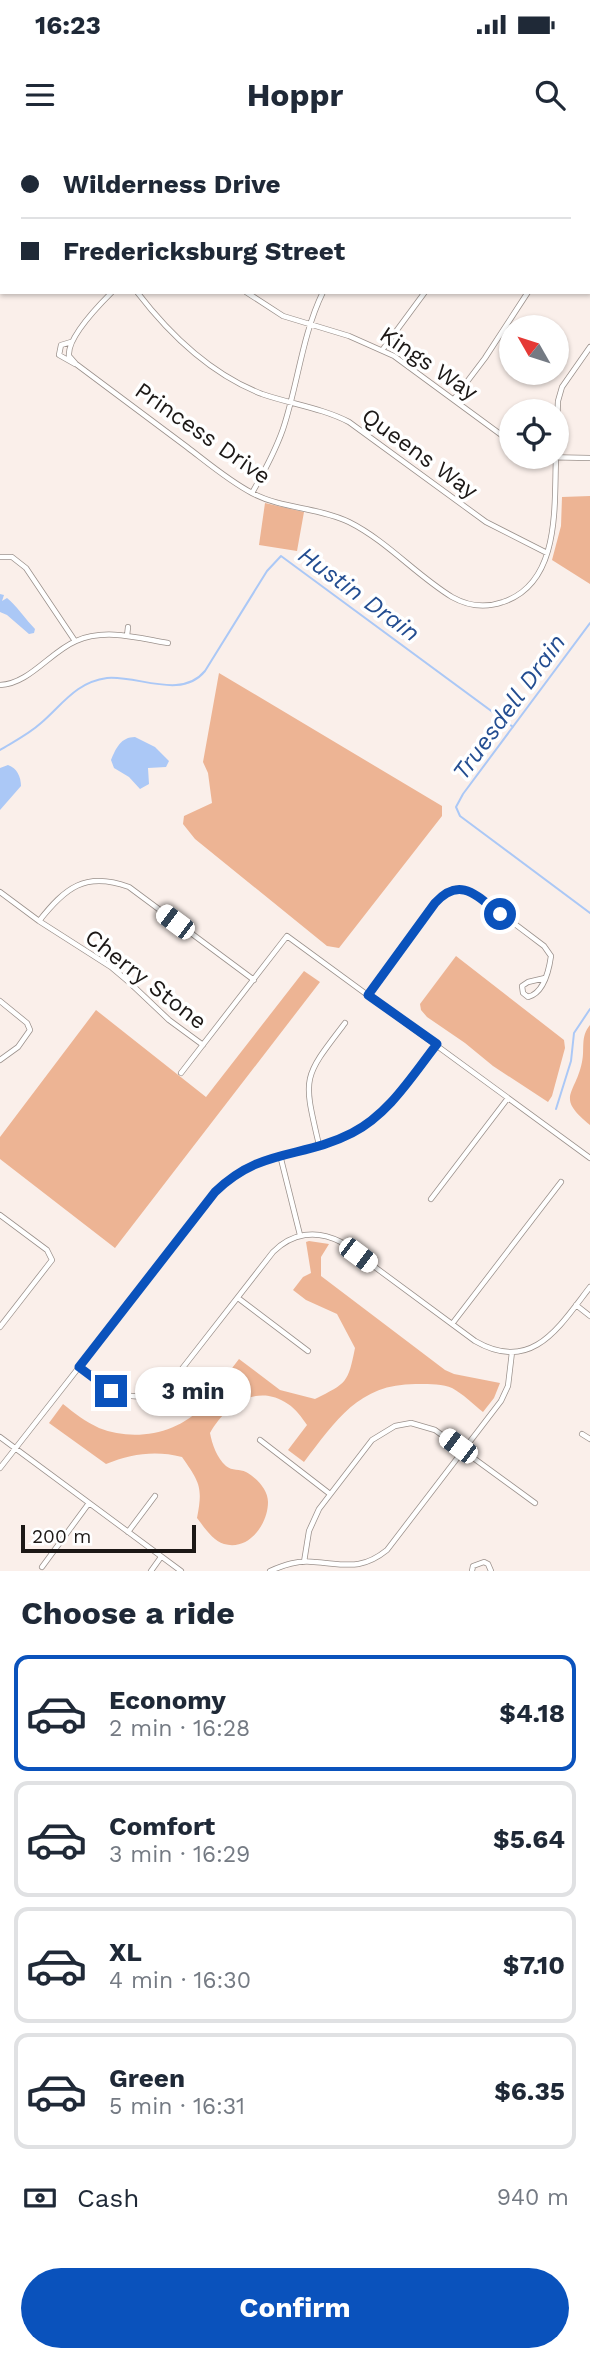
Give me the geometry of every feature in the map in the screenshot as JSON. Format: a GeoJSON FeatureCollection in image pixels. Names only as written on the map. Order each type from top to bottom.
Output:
{"type":"FeatureCollection","features":[{"type":"Feature","properties":{"kind":"street"},"geometry":{"type":"LineString","coordinates":[[76,364],[69,356],[72,341],[110,294]]}},
{"type":"Feature","properties":{"kind":"street","name":"Queens Way"},"geometry":{"type":"LineString","coordinates":[[139,294],[165,327],[209,365],[250,388],[330,413],[349,422],[480,518],[508,535],[547,553]]}},
{"type":"Feature","properties":{"kind":"street","name":"Kings Way"},"geometry":{"type":"LineString","coordinates":[[249,294],[275,312],[349,335],[383,349],[499,433]]}},
{"type":"Feature","properties":{"kind":"street"},"geometry":{"type":"LineString","coordinates":[[252,493],[275,450],[310,325],[322,294]]}},
{"type":"Feature","properties":{"kind":"street"},"geometry":{"type":"LineString","coordinates":[[383,349],[424,294]]}},
{"type":"Feature","properties":{"kind":"street"},"geometry":{"type":"LineString","coordinates":[[454,399],[485,358],[527,294]]}},
{"type":"Feature","properties":{"kind":"street","name":"Princess Drive"},"geometry":{"type":"LineString","coordinates":[[72,341],[61,345],[59,355],[76,364],[252,493],[277,503],[325,513],[349,522],[449,595],[471,604],[496,604],[517,595],[534,578],[547,553],[552,535],[555,469]]}},
{"type":"Feature","properties":{"kind":"street"},"geometry":{"type":"LineString","coordinates":[[559,399],[567,378],[590,347]]}},
{"type":"Feature","properties":{"kind":"street"},"geometry":{"type":"LineString","coordinates":[[569,457],[590,458]]}},
{"type":"Feature","properties":{"kind":"street"},"geometry":{"type":"LineString","coordinates":[[0,557],[17,559],[26,568],[75,641]]}},
{"type":"Feature","properties":{"kind":"street"},"geometry":{"type":"LineString","coordinates":[[127,636],[128,627]]}},
{"type":"Feature","properties":{"kind":"street"},"geometry":{"type":"LineString","coordinates":[[0,685],[18,680],[75,641],[102,634],[169,643]]}},
{"type":"Feature","properties":{"kind":"street"},"geometry":{"type":"LineString","coordinates":[[38,921],[60,896],[71,888],[86,882],[112,882],[129,887],[254,980]]}},
{"type":"Feature","properties":{"kind":"street"},"geometry":{"type":"LineString","coordinates":[[545,978],[522,986],[523,993],[528,997],[534,995],[545,978],[549,970],[551,956],[544,946],[479,897],[467,890],[455,888],[444,893],[435,903],[368,995],[590,1158]]}},
{"type":"Feature","properties":{"kind":"street","name":"Cherry Stone"},"geometry":{"type":"LineString","coordinates":[[0,892],[38,921],[111,967],[169,1020],[203,1045]]}},
{"type":"Feature","properties":{"kind":"street","name":"Cherry Stone"},"geometry":{"type":"LineString","coordinates":[[181,1073],[287,936],[368,995]]}},
{"type":"Feature","properties":{"kind":"street"},"geometry":{"type":"LineString","coordinates":[[0,1001],[27,1023],[30,1030],[18,1047],[0,1060]]}},
{"type":"Feature","properties":{"kind":"street"},"geometry":{"type":"LineString","coordinates":[[319,1145],[308,1099],[309,1076],[315,1062],[345,1023]]}},
{"type":"Feature","properties":{"kind":"street"},"geometry":{"type":"LineString","coordinates":[[0,1468],[215,1192],[246,1168],[280,1155],[350,1135],[377,1117],[393,1101],[437,1044]]}},
{"type":"Feature","properties":{"kind":"street"},"geometry":{"type":"LineString","coordinates":[[431,1199],[508,1098]]}},
{"type":"Feature","properties":{"kind":"street"},"geometry":{"type":"LineString","coordinates":[[280,1155],[300,1236]]}},
{"type":"Feature","properties":{"kind":"street"},"geometry":{"type":"LineString","coordinates":[[452,1324],[562,1182]]}},
{"type":"Feature","properties":{"kind":"street"},"geometry":{"type":"LineString","coordinates":[[0,1215],[47,1250],[52,1260],[2,1319],[0,1327]]}},
{"type":"Feature","properties":{"kind":"street"},"geometry":{"type":"LineString","coordinates":[[79,1367],[118,1394],[137,1396],[156,1392],[174,1379],[276,1249],[288,1240],[300,1236],[321,1235],[341,1242],[484,1346],[512,1352],[530,1349],[547,1340],[590,1287]]}},
{"type":"Feature","properties":{"kind":"street"},"geometry":{"type":"LineString","coordinates":[[237,1298],[308,1351]]}},
{"type":"Feature","properties":{"kind":"street"},"geometry":{"type":"LineString","coordinates":[[576,1305],[590,1316]]}},
{"type":"Feature","properties":{"kind":"street"},"geometry":{"type":"LineString","coordinates":[[270,1571],[304,1562],[351,1569],[371,1562],[387,1550],[501,1401],[508,1386],[512,1352]]}},
{"type":"Feature","properties":{"kind":"street"},"geometry":{"type":"LineString","coordinates":[[304,1562],[311,1524],[330,1494],[372,1440],[395,1426],[411,1423],[428,1426],[535,1503]]}},
{"type":"Feature","properties":{"kind":"street"},"geometry":{"type":"LineString","coordinates":[[582,1434],[590,1439]]}},
{"type":"Feature","properties":{"kind":"street"},"geometry":{"type":"LineString","coordinates":[[0,1437],[181,1571]]}},
{"type":"Feature","properties":{"kind":"street"},"geometry":{"type":"LineString","coordinates":[[260,1440],[330,1494]]}},
{"type":"Feature","properties":{"kind":"street"},"geometry":{"type":"LineString","coordinates":[[128,1532],[155,1496]]}},
{"type":"Feature","properties":{"kind":"street"},"geometry":{"type":"LineString","coordinates":[[42,1567],[89,1503]]}},
{"type":"Feature","properties":{"kind":"street"},"geometry":{"type":"LineString","coordinates":[[151,1571],[162,1557]]}},
{"type":"Feature","properties":{"kind":"street"},"geometry":{"type":"LineString","coordinates":[[472,1571],[473,1566],[484,1562],[491,1571]]}},
{"type":"Feature","properties":{"kind":"shaded area"},"geometry":{"type":"Polygon","coordinates":[[[590,496],[590,584],[552,560],[561,526],[562,497],[590,496]]]}},
{"type":"Feature","properties":{"kind":"shaded area"},"geometry":{"type":"Polygon","coordinates":[[[265,503],[304,512],[297,551],[259,545],[265,503]]]}},
{"type":"Feature","properties":{"kind":"shaded area"},"geometry":{"type":"Polygon","coordinates":[[[219,673],[442,806],[442,816],[339,948],[327,946],[195,839],[183,824],[184,816],[212,803],[208,773],[203,762],[219,673]]]}},
{"type":"Feature","properties":{"kind":"shaded area"},"geometry":{"type":"Polygon","coordinates":[[[456,956],[564,1040],[565,1048],[548,1102],[493,1066],[421,1010],[420,1004],[456,956]]]}},
{"type":"Feature","properties":{"kind":"shaded area"},"geometry":{"type":"Polygon","coordinates":[[[304,971],[320,982],[115,1248],[0,1159],[0,1137],[96,1010],[206,1097],[304,971]]]}},
{"type":"Feature","properties":{"kind":"shaded area"},"geometry":{"type":"Polygon","coordinates":[[[590,1025],[590,1125],[573,1108],[570,1095],[579,1073],[585,1034],[590,1025]]]}},
{"type":"Feature","properties":{"kind":"shaded area"},"geometry":{"type":"Polygon","coordinates":[[[306,1242],[329,1244],[321,1257],[321,1276],[445,1370],[500,1383],[494,1398],[483,1412],[460,1393],[445,1386],[399,1385],[381,1389],[366,1396],[339,1418],[304,1462],[288,1450],[307,1425],[296,1411],[288,1404],[265,1395],[243,1400],[224,1414],[210,1433],[215,1451],[223,1463],[228,1468],[244,1471],[254,1478],[264,1489],[268,1502],[261,1527],[249,1540],[233,1545],[216,1540],[197,1518],[200,1492],[193,1473],[182,1457],[143,1454],[106,1464],[49,1423],[63,1404],[89,1423],[112,1432],[141,1435],[168,1429],[193,1416],[239,1359],[280,1390],[315,1399],[340,1385],[348,1375],[355,1348],[337,1314],[306,1300],[293,1290],[303,1277],[311,1273],[306,1242]]]}},
{"type":"Feature","properties":{"kind":"water"},"geometry":{"type":"Polygon","coordinates":[[[0,594],[4,595],[2,601],[7,598],[17,608],[35,629],[34,633],[29,634],[0,612],[0,594]]]}},
{"type":"Feature","properties":{"kind":"water"},"geometry":{"type":"Polygon","coordinates":[[[135,737],[155,747],[169,761],[166,767],[148,768],[149,784],[140,789],[129,777],[114,768],[111,760],[123,741],[135,737]]]}},
{"type":"Feature","properties":{"kind":"water"},"geometry":{"type":"Polygon","coordinates":[[[8,765],[18,773],[21,786],[0,810],[0,768],[8,765]]]}},
{"type":"Feature","properties":{"kind":"waterway","name":"Hustin Drain"},"geometry":{"type":"LineString","coordinates":[[0,750],[36,727],[78,689],[96,680],[119,678],[172,685],[195,680],[205,671],[267,571],[281,556],[513,727]]}},
{"type":"Feature","properties":{"kind":"waterway","name":"Truesdell Drain"},"geometry":{"type":"LineString","coordinates":[[590,623],[456,807],[460,816],[590,913]]}},
{"type":"Feature","properties":{"kind":"waterway","name":"Truesdell Drain"},"geometry":{"type":"LineString","coordinates":[[556,1109],[571,1061],[574,1033],[590,1009]]}},
{"type":"Feature","properties":{"kind":"route"},"geometry":{"type":"LineString","coordinates":[[111,1391],[79,1367],[215,1192],[236,1174],[254,1164],[350,1135],[363,1127],[393,1101],[437,1044],[368,995],[435,903],[444,893],[455,888],[467,890],[500,914]]}}]}
